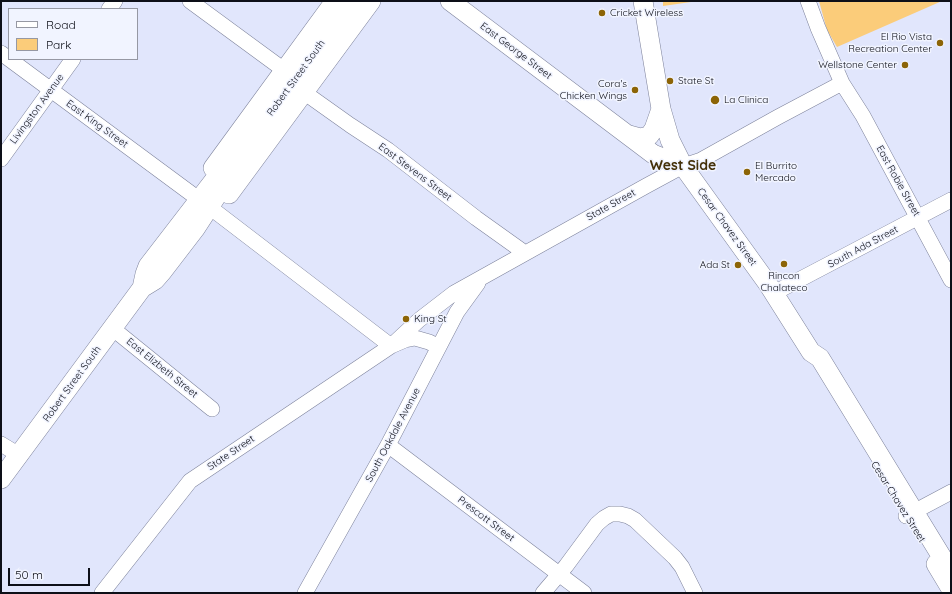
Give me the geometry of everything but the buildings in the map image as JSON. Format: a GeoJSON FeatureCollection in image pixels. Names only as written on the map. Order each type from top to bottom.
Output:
{"type":"FeatureCollection","features":[{"type":"Feature","properties":{"kind":"main road"},"geometry":{"type":"LineString","coordinates":[[336,1],[193,195],[186,207],[189,225],[216,212],[305,93],[371,1]]}},
{"type":"Feature","properties":{"kind":"main road","name":"Robert Street South"},"geometry":{"type":"LineString","coordinates":[[1,480],[142,288],[155,280],[162,272],[189,225],[223,186],[239,156],[352,1]]}},
{"type":"Feature","properties":{"kind":"main road","name":"East George Street"},"geometry":{"type":"LineString","coordinates":[[450,1],[653,154],[683,166]]}},
{"type":"Feature","properties":{"kind":"main road","name":"Cesar Chavez Street"},"geometry":{"type":"LineString","coordinates":[[643,1],[661,109],[670,140],[683,166],[774,293],[811,352],[820,358],[910,513],[951,589]]}},
{"type":"Feature","properties":{"kind":"main road"},"geometry":{"type":"LineString","coordinates":[[629,135],[640,138],[648,136],[654,129],[661,109]]}},
{"type":"Feature","properties":{"kind":"main road","name":"Cesar Chavez Street"},"geometry":{"type":"LineString","coordinates":[[910,513],[951,572]]}},
{"type":"Feature","properties":{"kind":"street"},"geometry":{"type":"LineString","coordinates":[[190,1],[284,70]]}},
{"type":"Feature","properties":{"kind":"street","name":"East Robie Street"},"geometry":{"type":"LineString","coordinates":[[808,1],[842,83],[863,116],[951,280]]}},
{"type":"Feature","properties":{"kind":"street","name":"East King Street"},"geometry":{"type":"LineString","coordinates":[[10,60],[193,195]]}},
{"type":"Feature","properties":{"kind":"street","name":"Livingston Avenue"},"geometry":{"type":"LineString","coordinates":[[1,159],[72,60]]}},
{"type":"Feature","properties":{"kind":"street","name":"State Street"},"geometry":{"type":"LineString","coordinates":[[102,593],[190,481],[391,346],[419,320],[448,297],[683,166],[700,160],[842,83]]}},
{"type":"Feature","properties":{"kind":"street","name":"East Stevens Street"},"geometry":{"type":"LineString","coordinates":[[305,93],[394,154],[476,218],[525,253]]}},
{"type":"Feature","properties":{"kind":"street","name":"South Ada Street"},"geometry":{"type":"LineString","coordinates":[[774,293],[951,200]]}},
{"type":"Feature","properties":{"kind":"street"},"geometry":{"type":"LineString","coordinates":[[216,212],[391,346]]}},
{"type":"Feature","properties":{"kind":"street","name":"South Oakdale Avenue"},"geometry":{"type":"LineString","coordinates":[[308,592],[461,306],[482,278]]}},
{"type":"Feature","properties":{"kind":"street","name":"East Elizbeth Street"},"geometry":{"type":"LineString","coordinates":[[112,328],[212,408]]}},
{"type":"Feature","properties":{"kind":"street","name":"State Street"},"geometry":{"type":"LineString","coordinates":[[391,346],[405,340],[415,338],[439,347]]}},
{"type":"Feature","properties":{"kind":"street"},"geometry":{"type":"LineString","coordinates":[[1,444],[19,455]]}},
{"type":"Feature","properties":{"kind":"street","name":"Prescott Street"},"geometry":{"type":"LineString","coordinates":[[388,445],[584,593]]}},
{"type":"Feature","properties":{"kind":"street"},"geometry":{"type":"LineString","coordinates":[[910,513],[951,492]]}},
{"type":"Feature","properties":{"kind":"street"},"geometry":{"type":"LineString","coordinates":[[543,593],[597,524],[611,514],[620,514],[635,520],[675,558],[682,567],[695,593]]}},
{"type":"Feature","properties":{"kind":"green space"},"geometry":{"type":"Polygon","coordinates":[[[663,1],[698,1],[663,6],[663,1]]]}},
{"type":"Feature","properties":{"kind":"green space"},"geometry":{"type":"Polygon","coordinates":[[[819,1],[942,1],[837,47],[827,30],[819,1]]]}},
{"type":"Feature","properties":{"kind":"place","name":"Cricket Wireless"},"geometry":{"type":"Point","coordinates":[602,13]}},
{"type":"Feature","properties":{"kind":"place","name":"El Rio Vista Recreation Center"},"geometry":{"type":"Point","coordinates":[940,43]}},
{"type":"Feature","properties":{"kind":"place","name":"Wellstone Center"},"geometry":{"type":"Point","coordinates":[905,65]}},
{"type":"Feature","properties":{"kind":"place","name":"State St"},"geometry":{"type":"Point","coordinates":[670,81]}},
{"type":"Feature","properties":{"kind":"place","name":"Cora's Chicken Wings"},"geometry":{"type":"Point","coordinates":[635,90]}},
{"type":"Feature","properties":{"kind":"place","name":"La Clinica"},"geometry":{"type":"Point","coordinates":[715,100]}},
{"type":"Feature","properties":{"kind":"place","name":"El Burrito Mercado"},"geometry":{"type":"Point","coordinates":[747,172]}},
{"type":"Feature","properties":{"kind":"place","name":"Rincon Chalateco"},"geometry":{"type":"Point","coordinates":[784,264]}},
{"type":"Feature","properties":{"kind":"place","name":"Ada St"},"geometry":{"type":"Point","coordinates":[738,265]}},
{"type":"Feature","properties":{"kind":"place","name":"King St"},"geometry":{"type":"Point","coordinates":[406,319]}},
{"type":"Feature","properties":{"kind":"district","name":"West Side"},"geometry":{"type":"Point","coordinates":[683,166]}}]}
